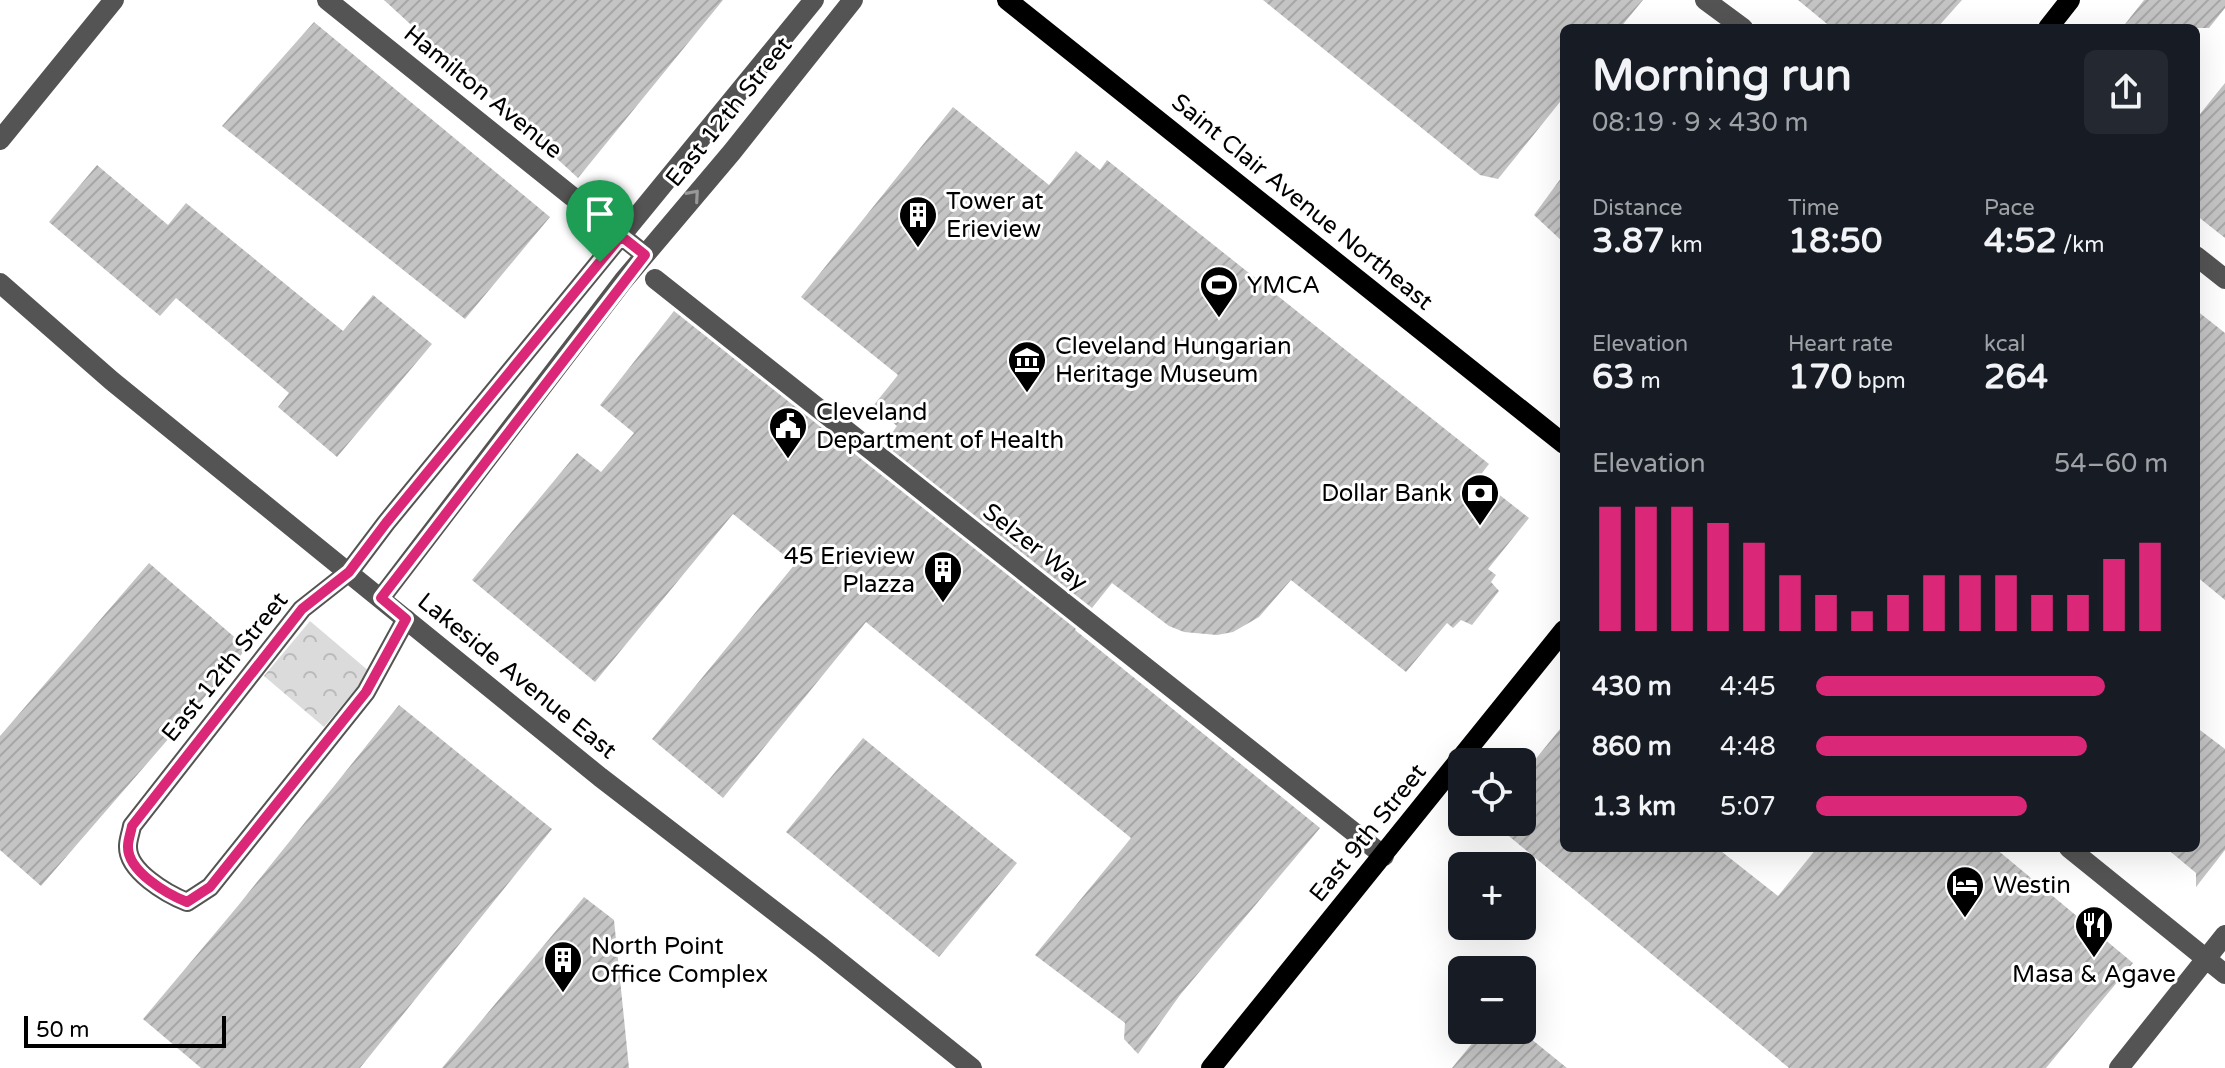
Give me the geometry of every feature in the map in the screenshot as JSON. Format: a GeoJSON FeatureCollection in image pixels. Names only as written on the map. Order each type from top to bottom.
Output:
{"type":"FeatureCollection","features":[{"type":"Feature","properties":{"kind":"main road","name":"Saint Clair Avenue Northeast"},"geometry":{"type":"LineString","coordinates":[[1007,0],[1560,441]]}},
{"type":"Feature","properties":{"kind":"main road"},"geometry":{"type":"LineString","coordinates":[[2051,24],[2070,0]]}},
{"type":"Feature","properties":{"kind":"main road","name":"East 9th Street"},"geometry":{"type":"LineString","coordinates":[[1211,1068],[1560,635]]}},
{"type":"Feature","properties":{"kind":"street"},"geometry":{"type":"LineString","coordinates":[[0,140],[114,0]]}},
{"type":"Feature","properties":{"kind":"street","name":"Hamilton Avenue"},"geometry":{"type":"LineString","coordinates":[[327,0],[645,255]]}},
{"type":"Feature","properties":{"kind":"street","name":"East 12th Street"},"geometry":{"type":"LineString","coordinates":[[406,619],[366,692],[210,887],[187,902],[167,894],[134,865],[127,847],[132,826],[302,609],[349,572],[814,0]]}},
{"type":"Feature","properties":{"kind":"street","name":"East 12th Street"},"geometry":{"type":"LineString","coordinates":[[381,598],[645,255],[853,0]]}},
{"type":"Feature","properties":{"kind":"street"},"geometry":{"type":"LineString","coordinates":[[1705,0],[1738,24]]}},
{"type":"Feature","properties":{"kind":"street"},"geometry":{"type":"LineString","coordinates":[[2200,259],[2225,279]]}},
{"type":"Feature","properties":{"kind":"street","name":"Selzer Way"},"geometry":{"type":"LineString","coordinates":[[655,279],[1384,856]]}},
{"type":"Feature","properties":{"kind":"street","name":"Lakeside Avenue East"},"geometry":{"type":"LineString","coordinates":[[0,283],[112,381],[600,777],[972,1068]]}},
{"type":"Feature","properties":{"kind":"street"},"geometry":{"type":"LineString","coordinates":[[2074,852],[2225,974]]}},
{"type":"Feature","properties":{"kind":"street"},"geometry":{"type":"LineString","coordinates":[[2119,1068],[2225,935]]}},
{"type":"Feature","properties":{"kind":"green space"},"geometry":{"type":"Polygon","coordinates":[[[310,621],[370,672],[324,727],[264,676],[310,621]]]}},
{"type":"Feature","properties":{"kind":"building"},"geometry":{"type":"Polygon","coordinates":[[[384,0],[723,0],[578,178],[384,0]]]}},
{"type":"Feature","properties":{"kind":"building"},"geometry":{"type":"Polygon","coordinates":[[[1263,0],[1643,0],[1623,24],[1560,24],[1560,102],[1498,179],[1480,175],[1263,0]]]}},
{"type":"Feature","properties":{"kind":"building"},"geometry":{"type":"Polygon","coordinates":[[[1798,0],[1962,0],[1941,24],[1827,24],[1798,0]]]}},
{"type":"Feature","properties":{"kind":"building"},"geometry":{"type":"Polygon","coordinates":[[[2144,0],[2225,0],[2225,8],[2209,28],[2200,28],[2200,24],[2125,24],[2144,0]]]}},
{"type":"Feature","properties":{"kind":"building"},"geometry":{"type":"Polygon","coordinates":[[[314,22],[550,217],[465,319],[222,126],[314,22]]]}},
{"type":"Feature","properties":{"kind":"building"},"geometry":{"type":"Polygon","coordinates":[[[2225,83],[2225,238],[2200,218],[2200,114],[2225,83]]]}},
{"type":"Feature","properties":{"kind":"building"},"geometry":{"type":"Polygon","coordinates":[[[953,107],[1049,185],[1076,151],[1100,170],[1107,160],[1489,464],[1478,478],[1529,518],[1488,569],[1496,575],[1491,582],[1499,591],[1472,625],[1461,620],[1453,628],[1447,623],[1406,672],[1291,580],[1259,617],[1233,632],[1217,635],[1184,632],[1169,626],[1112,583],[1092,608],[884,444],[897,426],[873,406],[898,375],[801,297],[953,107]]]}},
{"type":"Feature","properties":{"kind":"building"},"geometry":{"type":"Polygon","coordinates":[[[97,165],[168,225],[186,203],[343,331],[373,295],[432,344],[337,457],[278,407],[289,393],[176,298],[160,316],[49,222],[97,165]]]}},
{"type":"Feature","properties":{"kind":"building"},"geometry":{"type":"Polygon","coordinates":[[[1560,179],[1560,239],[1534,215],[1560,179]]]}},
{"type":"Feature","properties":{"kind":"building","name":"45 Erieview Plazza"},"geometry":{"type":"Polygon","coordinates":[[[674,311],[1076,629],[1320,828],[1180,995],[1138,1054],[1124,1039],[1125,1023],[1035,955],[1131,838],[866,622],[723,798],[652,739],[795,564],[733,514],[595,682],[472,580],[577,453],[601,472],[634,433],[600,405],[674,311]]]}},
{"type":"Feature","properties":{"kind":"building"},"geometry":{"type":"Polygon","coordinates":[[[2200,313],[2225,333],[2225,600],[2200,579],[2200,313]]]}},
{"type":"Feature","properties":{"kind":"building"},"geometry":{"type":"Polygon","coordinates":[[[149,563],[247,648],[41,886],[0,850],[0,736],[149,563]]]}},
{"type":"Feature","properties":{"kind":"building"},"geometry":{"type":"Polygon","coordinates":[[[399,705],[552,829],[360,1068],[201,1068],[143,1019],[399,705]]]}},
{"type":"Feature","properties":{"kind":"building"},"geometry":{"type":"Polygon","coordinates":[[[1560,729],[1560,852],[1722,852],[1778,896],[1814,852],[2000,852],[2133,963],[2046,1068],[1789,1068],[1536,858],[1536,852],[1528,852],[1509,836],[1536,836],[1536,759],[1560,729]]]}},
{"type":"Feature","properties":{"kind":"building"},"geometry":{"type":"Polygon","coordinates":[[[2200,730],[2225,749],[2225,850],[2196,887],[2196,873],[2171,852],[2200,852],[2200,730]]]}},
{"type":"Feature","properties":{"kind":"building"},"geometry":{"type":"Polygon","coordinates":[[[863,738],[1017,863],[939,957],[786,832],[863,738]]]}},
{"type":"Feature","properties":{"kind":"building","name":"North Point Office Complex"},"geometry":{"type":"Polygon","coordinates":[[[584,897],[614,920],[629,1068],[442,1068],[584,897]]]}},
{"type":"Feature","properties":{"kind":"building"},"geometry":{"type":"Polygon","coordinates":[[[1536,1043],[1567,1068],[1452,1068],[1472,1044],[1536,1043]]]}},
{"type":"Feature","properties":{"kind":"place","name":"Tower at Erieview"},"geometry":{"type":"Point","coordinates":[918,249]}},
{"type":"Feature","properties":{"kind":"place","name":"YMCA"},"geometry":{"type":"Point","coordinates":[1219,319]}},
{"type":"Feature","properties":{"kind":"place","name":"Cleveland Hungarian Heritage Museum"},"geometry":{"type":"Point","coordinates":[1027,394]}},
{"type":"Feature","properties":{"kind":"place","name":"Cleveland Department of Health"},"geometry":{"type":"Point","coordinates":[788,460]}},
{"type":"Feature","properties":{"kind":"place","name":"Dollar Bank"},"geometry":{"type":"Point","coordinates":[1480,527]}},
{"type":"Feature","properties":{"kind":"place","name":"45 Erieview Plazza"},"geometry":{"type":"Point","coordinates":[943,604]}},
{"type":"Feature","properties":{"kind":"place","name":"Westin"},"geometry":{"type":"Point","coordinates":[1965,919]}},
{"type":"Feature","properties":{"kind":"place","name":"Masa & Agave"},"geometry":{"type":"Point","coordinates":[2094,959]}},
{"type":"Feature","properties":{"kind":"place","name":"North Point Office Complex"},"geometry":{"type":"Point","coordinates":[563,994]}},
{"type":"Feature","properties":{"kind":"route"},"geometry":{"type":"LineString","coordinates":[[621,236],[645,255],[381,598],[406,619],[366,692],[210,887],[187,902],[167,894],[134,865],[127,847],[132,826],[302,609],[349,572],[600,262],[621,236]]}}]}
